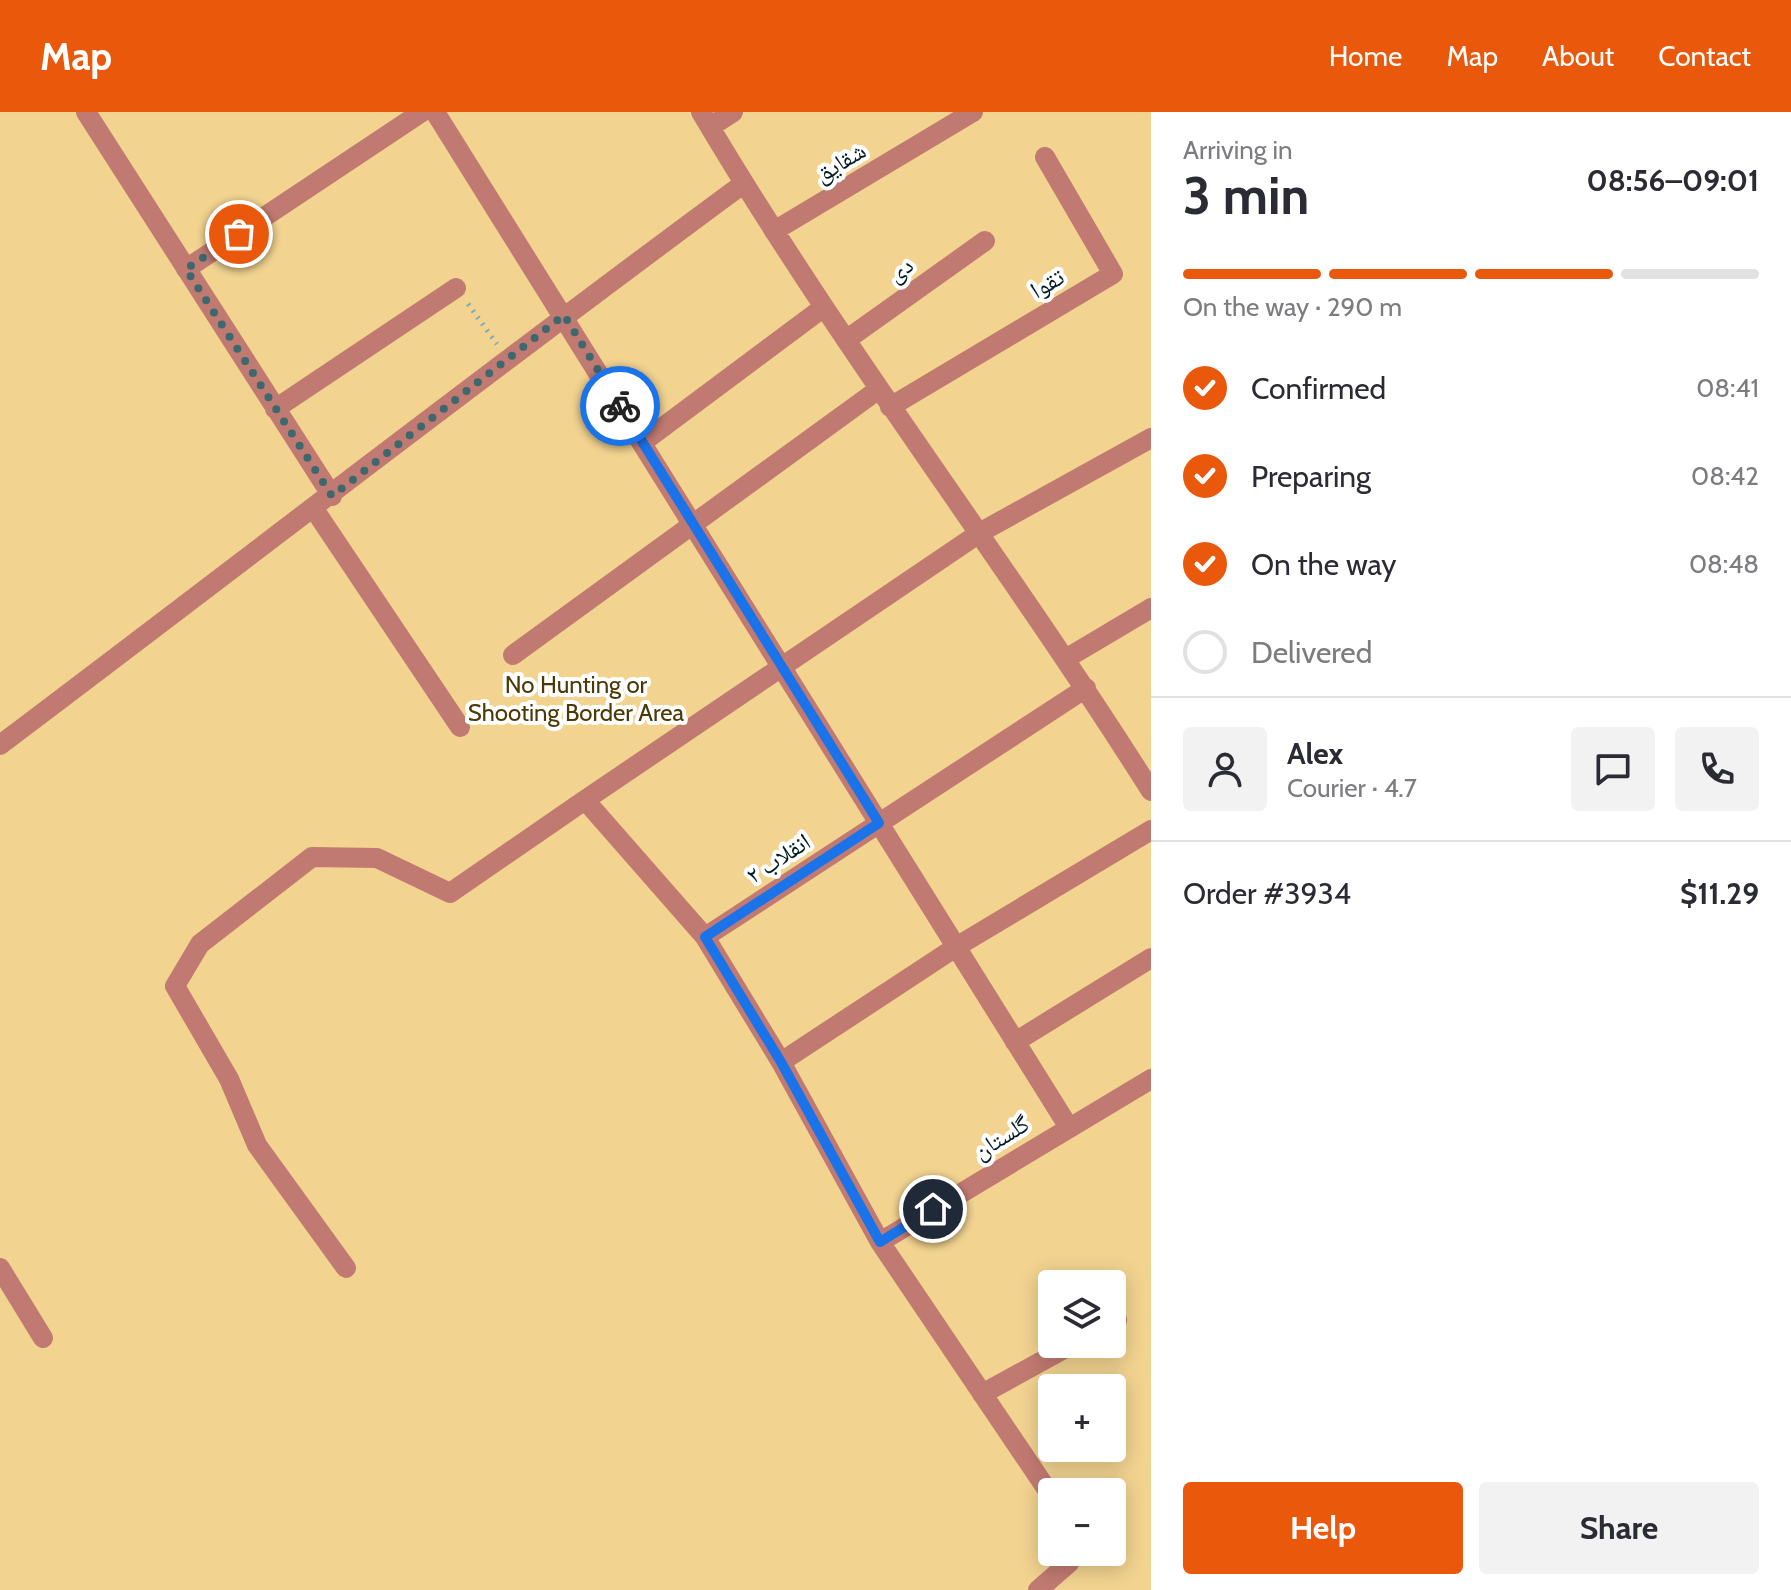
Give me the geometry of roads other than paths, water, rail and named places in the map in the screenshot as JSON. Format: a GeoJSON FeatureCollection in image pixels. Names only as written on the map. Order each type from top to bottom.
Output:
{"type":"FeatureCollection","features":[{"type":"Feature","properties":{"kind":"street"},"geometry":{"type":"LineString","coordinates":[[86,112],[332,496]]}},
{"type":"Feature","properties":{"kind":"street"},"geometry":{"type":"LineString","coordinates":[[186,269],[422,112]]}},
{"type":"Feature","properties":{"kind":"street"},"geometry":{"type":"LineString","coordinates":[[435,112],[1068,1126]]}},
{"type":"Feature","properties":{"kind":"street"},"geometry":{"type":"LineString","coordinates":[[733,112],[705,120],[743,184],[890,407],[1067,658],[1151,791]]}},
{"type":"Feature","properties":{"kind":"street","name":"شقایق"},"geometry":{"type":"LineString","coordinates":[[774,231],[973,112]]}},
{"type":"Feature","properties":{"kind":"street","name":"تقوا"},"geometry":{"type":"LineString","coordinates":[[890,407],[1113,274],[1045,157]]}},
{"type":"Feature","properties":{"kind":"street"},"geometry":{"type":"LineString","coordinates":[[0,745],[332,496],[507,358],[743,184]]}},
{"type":"Feature","properties":{"kind":"street","name":"دی"},"geometry":{"type":"LineString","coordinates":[[846,340],[985,241]]}},
{"type":"Feature","properties":{"kind":"street"},"geometry":{"type":"LineString","coordinates":[[275,409],[456,288]]}},
{"type":"Feature","properties":{"kind":"street"},"geometry":{"type":"LineString","coordinates":[[643,442],[824,307]]}},
{"type":"Feature","properties":{"kind":"street"},"geometry":{"type":"LineString","coordinates":[[513,655],[879,389]]}},
{"type":"Feature","properties":{"kind":"street"},"geometry":{"type":"LineString","coordinates":[[346,1268],[257,1145],[229,1079],[175,986],[200,944],[312,857],[377,858],[450,893],[981,532],[1151,438]]}},
{"type":"Feature","properties":{"kind":"street"},"geometry":{"type":"LineString","coordinates":[[314,509],[460,727]]}},
{"type":"Feature","properties":{"kind":"street"},"geometry":{"type":"LineString","coordinates":[[1067,658],[1151,608]]}},
{"type":"Feature","properties":{"kind":"street","name":"انقلاب ۲"},"geometry":{"type":"LineString","coordinates":[[705,937],[1086,688]]}},
{"type":"Feature","properties":{"kind":"street"},"geometry":{"type":"LineString","coordinates":[[585,800],[705,937],[781,1062],[880,1242],[1039,1478]]}},
{"type":"Feature","properties":{"kind":"street"},"geometry":{"type":"LineString","coordinates":[[781,1062],[956,947],[1151,830]]}},
{"type":"Feature","properties":{"kind":"street"},"geometry":{"type":"LineString","coordinates":[[1015,1042],[1151,958]]}},
{"type":"Feature","properties":{"kind":"street","name":"گلستان"},"geometry":{"type":"LineString","coordinates":[[880,1242],[1068,1126],[1151,1079]]}},
{"type":"Feature","properties":{"kind":"street"},"geometry":{"type":"LineString","coordinates":[[0,1268],[43,1338]]}},
{"type":"Feature","properties":{"kind":"street"},"geometry":{"type":"LineString","coordinates":[[982,1394],[1048,1358]]}},
{"type":"Feature","properties":{"kind":"street"},"geometry":{"type":"LineString","coordinates":[[1038,1590],[1066,1566]]}},
{"type":"Feature","properties":{"kind":"park label","name":"No Hunting or Shooting Border Area"},"geometry":{"type":"Point","coordinates":[576,698]}}]}
